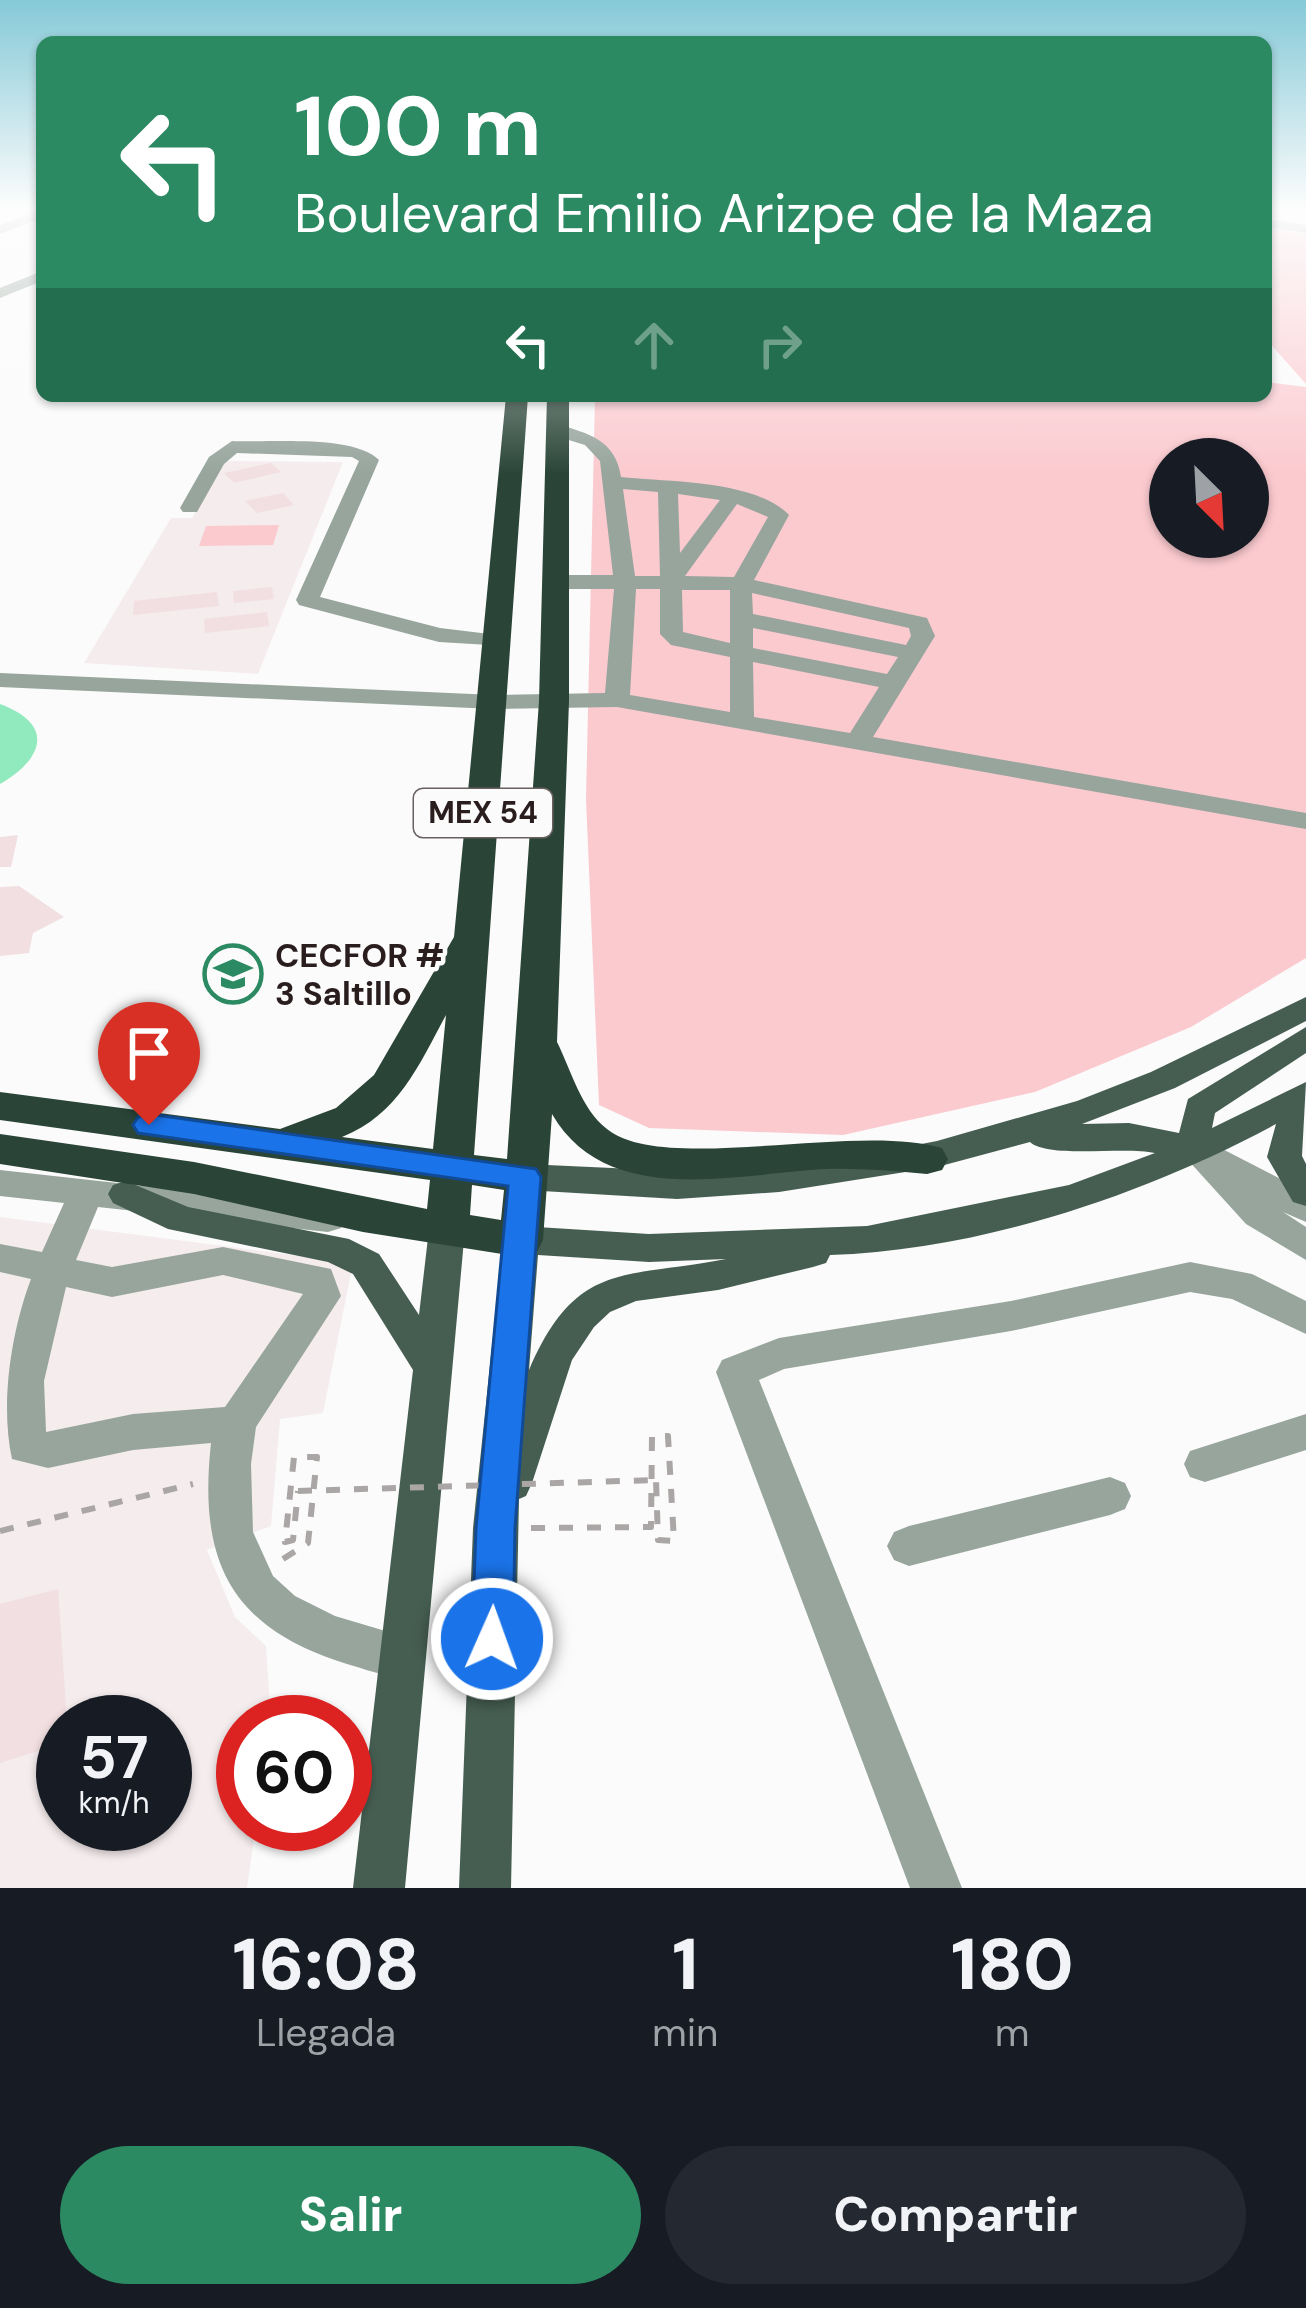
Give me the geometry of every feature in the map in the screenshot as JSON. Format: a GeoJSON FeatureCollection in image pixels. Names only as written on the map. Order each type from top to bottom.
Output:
{"type":"FeatureCollection","features":[{"type":"Feature","properties":{"kind":"highway","name":"MEX 54"},"geometry":{"type":"LineString","coordinates":[[447,1229],[517,402]]}},
{"type":"Feature","properties":{"kind":"highway","name":"MEX 54"},"geometry":{"type":"LineString","coordinates":[[521,1240],[538,1042],[554,701],[557,402]]}},
{"type":"Feature","properties":{"kind":"highway"},"geometry":{"type":"LineString","coordinates":[[287,1142],[350,1118],[388,1084],[471,937]]}},
{"type":"Feature","properties":{"kind":"highway"},"geometry":{"type":"LineString","coordinates":[[538,1042],[578,1122],[593,1141],[633,1159],[847,1154],[927,1159]]}},
{"type":"Feature","properties":{"kind":"highway"},"geometry":{"type":"LineString","coordinates":[[0,1106],[525,1177]]}},
{"type":"Feature","properties":{"kind":"highway"},"geometry":{"type":"LineString","coordinates":[[0,1149],[266,1191],[364,1216],[521,1240]]}},
{"type":"Feature","properties":{"kind":"main road"},"geometry":{"type":"LineString","coordinates":[[525,1177],[693,1185],[796,1179],[927,1159],[1101,1108],[1175,1079],[1306,1007]]}},
{"type":"Feature","properties":{"kind":"main road"},"geometry":{"type":"LineString","coordinates":[[1199,1150],[1195,1128],[1200,1107],[1306,1038]]}},
{"type":"Feature","properties":{"kind":"main road"},"geometry":{"type":"LineString","coordinates":[[495,1528],[549,1371],[568,1333],[597,1301],[637,1285],[740,1271],[1074,1197],[1199,1150],[1303,1097]]}},
{"type":"Feature","properties":{"kind":"main road"},"geometry":{"type":"LineString","coordinates":[[1303,1097],[1284,1156],[1306,1193]]}},
{"type":"Feature","properties":{"kind":"main road"},"geometry":{"type":"LineString","coordinates":[[974,1146],[1101,1133],[1156,1138],[1199,1150]]}},
{"type":"Feature","properties":{"kind":"main road"},"geometry":{"type":"LineString","coordinates":[[127,1194],[197,1224],[336,1249],[366,1264],[433,1369]]}},
{"type":"Feature","properties":{"kind":"main road","name":"MEX 54"},"geometry":{"type":"LineString","coordinates":[[379,1888],[447,1229]]}},
{"type":"Feature","properties":{"kind":"main road"},"geometry":{"type":"LineString","coordinates":[[521,1240],[649,1247],[867,1240]]}},
{"type":"Feature","properties":{"kind":"main road","name":"MEX 54"},"geometry":{"type":"LineString","coordinates":[[489,1880],[495,1528],[521,1240]]}},
{"type":"Feature","properties":{"kind":"street"},"geometry":{"type":"LineString","coordinates":[[556,430],[592,441],[609,460],[615,482],[625,582],[617,700]]}},
{"type":"Feature","properties":{"kind":"street"},"geometry":{"type":"LineString","coordinates":[[190,508],[216,461],[232,447],[357,452],[369,460],[307,600],[439,635],[498,641]]}},
{"type":"Feature","properties":{"kind":"street"},"geometry":{"type":"LineString","coordinates":[[615,482],[732,497],[772,506],[778,515],[741,584],[742,720]]}},
{"type":"Feature","properties":{"kind":"street"},"geometry":{"type":"LineString","coordinates":[[668,489],[672,634],[690,646],[741,650],[895,683]]}},
{"type":"Feature","properties":{"kind":"street"},"geometry":{"type":"LineString","coordinates":[[669,584],[732,497]]}},
{"type":"Feature","properties":{"kind":"street"},"geometry":{"type":"LineString","coordinates":[[555,582],[741,584],[919,623],[923,636],[859,740]]}},
{"type":"Feature","properties":{"kind":"street"},"geometry":{"type":"LineString","coordinates":[[741,619],[913,653]]}},
{"type":"Feature","properties":{"kind":"street"},"geometry":{"type":"LineString","coordinates":[[0,680],[494,702],[617,700],[1306,820]]}},
{"type":"Feature","properties":{"kind":"street"},"geometry":{"type":"LineString","coordinates":[[1199,1150],[1306,1208]]}},
{"type":"Feature","properties":{"kind":"street"},"geometry":{"type":"LineString","coordinates":[[1199,1150],[1259,1214],[1306,1246]]}},
{"type":"Feature","properties":{"kind":"street"},"geometry":{"type":"LineString","coordinates":[[0,1183],[314,1218],[364,1216]]}},
{"type":"Feature","properties":{"kind":"street"},"geometry":{"type":"LineString","coordinates":[[87,1191],[42,1305],[25,1372],[27,1446],[47,1450],[133,1432],[236,1423]]}},
{"type":"Feature","properties":{"kind":"street"},"geometry":{"type":"LineString","coordinates":[[0,1258],[112,1282],[223,1261],[318,1279],[322,1296],[236,1423],[230,1462],[231,1530],[237,1558],[289,1620],[317,1636],[403,1657]]}},
{"type":"Feature","properties":{"kind":"street"},"geometry":{"type":"LineString","coordinates":[[936,1888],[736,1372],[779,1354],[1012,1316],[1190,1277],[1239,1285],[1306,1318]]}},
{"type":"Feature","properties":{"kind":"street"},"geometry":{"type":"LineString","coordinates":[[1204,1464],[1306,1432]]}},
{"type":"Feature","properties":{"kind":"street"},"geometry":{"type":"LineString","coordinates":[[909,1546],[1110,1496]]}},
{"type":"Feature","properties":{"kind":"path"},"geometry":{"type":"LineString","coordinates":[[251,1580],[308,1543],[317,1457],[294,1457],[284,1542],[292,1540],[298,1491],[656,1480],[658,1540],[674,1540],[668,1436],[652,1436],[651,1527],[495,1528]]}},
{"type":"Feature","properties":{"kind":"path"},"geometry":{"type":"LineString","coordinates":[[0,1531],[171,1490]]}},
{"type":"Feature","properties":{"kind":"shaded area"},"geometry":{"type":"Polygon","coordinates":[[[1272,298],[1306,298],[1306,384],[1272,346],[1272,298]]]}},
{"type":"Feature","properties":{"kind":"shaded area"},"geometry":{"type":"Polygon","coordinates":[[[1272,383],[1306,387],[1306,958],[1191,1027],[1035,1092],[843,1135],[649,1128],[599,1105],[586,799],[595,402],[1272,402],[1272,383]]]}},
{"type":"Feature","properties":{"kind":"shaded area"},"geometry":{"type":"Polygon","coordinates":[[[224,461],[343,462],[258,674],[84,663],[171,518],[192,518],[224,461]]]}},
{"type":"Feature","properties":{"kind":"shaded area"},"geometry":{"type":"Polygon","coordinates":[[[279,525],[273,545],[199,546],[206,526],[279,525]]]}},
{"type":"Feature","properties":{"kind":"shaded area"},"geometry":{"type":"Polygon","coordinates":[[[0,704],[29,721],[37,742],[27,763],[0,784],[0,704]]]}},
{"type":"Feature","properties":{"kind":"shaded area"},"geometry":{"type":"Polygon","coordinates":[[[0,1217],[353,1263],[323,1413],[280,1419],[271,1526],[207,1550],[235,1617],[266,1646],[269,1695],[216,1695],[216,1851],[252,1851],[247,1888],[0,1888],[0,1217]]]}},
{"type":"Feature","properties":{"kind":"building"},"geometry":{"type":"Polygon","coordinates":[[[271,463],[281,472],[234,483],[224,473],[271,463]]]}},
{"type":"Feature","properties":{"kind":"building"},"geometry":{"type":"Polygon","coordinates":[[[283,493],[294,505],[257,513],[245,501],[283,493]]]}},
{"type":"Feature","properties":{"kind":"building"},"geometry":{"type":"Polygon","coordinates":[[[272,587],[274,599],[234,603],[233,591],[272,587]]]}},
{"type":"Feature","properties":{"kind":"building"},"geometry":{"type":"Polygon","coordinates":[[[217,592],[219,606],[133,615],[134,601],[217,592]]]}},
{"type":"Feature","properties":{"kind":"building"},"geometry":{"type":"Polygon","coordinates":[[[267,612],[269,626],[205,633],[204,619],[267,612]]]}},
{"type":"Feature","properties":{"kind":"building"},"geometry":{"type":"Polygon","coordinates":[[[18,835],[11,867],[0,867],[0,837],[18,835]]]}},
{"type":"Feature","properties":{"kind":"building"},"geometry":{"type":"Polygon","coordinates":[[[19,886],[64,917],[33,933],[29,953],[0,956],[0,887],[19,886]]]}},
{"type":"Feature","properties":{"kind":"building"},"geometry":{"type":"Polygon","coordinates":[[[58,1589],[65,1695],[36,1695],[36,1752],[0,1763],[0,1604],[58,1589]]]}},
{"type":"Feature","properties":{"kind":"place","name":"CECFOR # 3 Saltillo"},"geometry":{"type":"Point","coordinates":[233,974]}},
{"type":"Feature","properties":{"kind":"route"},"geometry":{"type":"LineString","coordinates":[[149,1125],[525,1177],[495,1528],[492,1639]]}}]}
